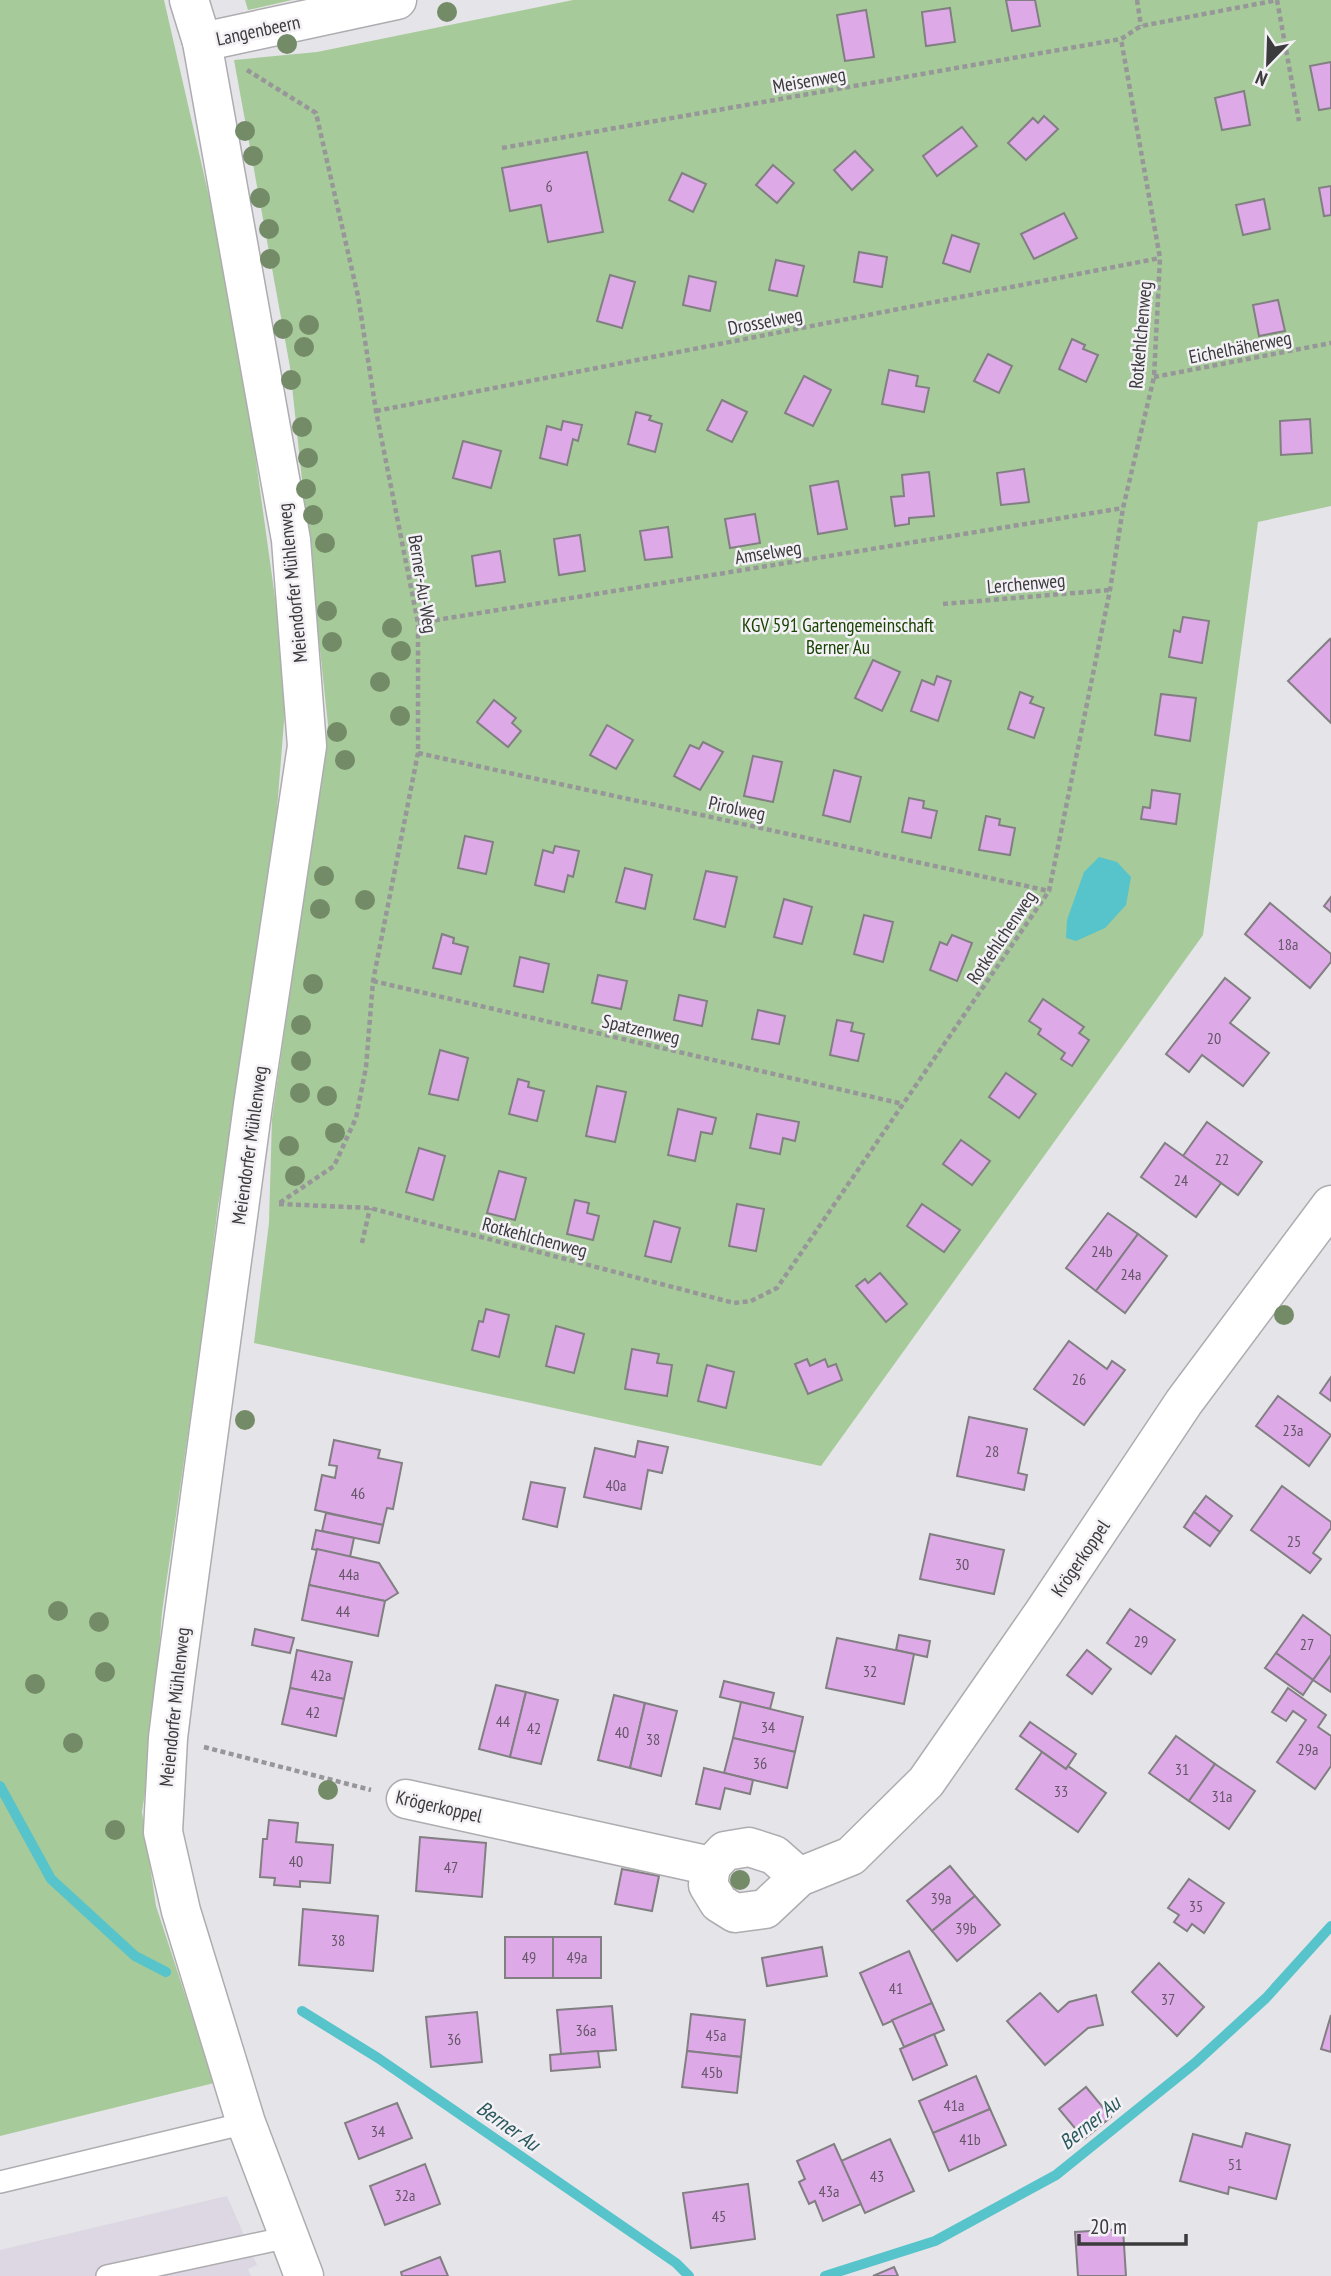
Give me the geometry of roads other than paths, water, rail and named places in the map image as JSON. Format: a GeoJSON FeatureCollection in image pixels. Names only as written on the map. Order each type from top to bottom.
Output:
{"type":"FeatureCollection","features":[{"type":"Feature","properties":{"kind":"street","name":"Meiendorfer Mühlenweg"},"geometry":{"type":"LineString","coordinates":[[189,0],[202,42],[291,540],[307,746],[253,1105],[168,1738],[163,1832],[181,1911],[246,2123],[304,2276]]}},
{"type":"Feature","properties":{"kind":"street","name":"Langenbeern"},"geometry":{"type":"LineString","coordinates":[[202,42],[397,0]]}},
{"type":"Feature","properties":{"kind":"street","name":"Krögerkoppel"},"geometry":{"type":"LineString","coordinates":[[406,1799],[711,1866],[708,1885],[719,1903],[735,1913],[765,1909],[799,1877],[851,1856],[926,1782],[1044,1612],[1184,1402],[1331,1205]]}},
{"type":"Feature","properties":{"kind":"street"},"geometry":{"type":"LineString","coordinates":[[711,1866],[725,1851],[749,1847],[774,1855],[799,1877]]}},
{"type":"Feature","properties":{"kind":"lane"},"geometry":{"type":"LineString","coordinates":[[0,2182],[246,2123]]}},
{"type":"Feature","properties":{"kind":"lane"},"geometry":{"type":"LineString","coordinates":[[107,2276],[289,2236]]}},
{"type":"Feature","properties":{"kind":"water"},"geometry":{"type":"Polygon","coordinates":[[[1099,857],[1117,862],[1131,877],[1126,905],[1105,928],[1076,941],[1066,938],[1067,920],[1084,872],[1099,857]]]}},
{"type":"Feature","properties":{"kind":"waterway","name":"Berner Au"},"geometry":{"type":"LineString","coordinates":[[0,1786],[51,1879],[135,1956],[166,1972]]}},
{"type":"Feature","properties":{"kind":"waterway","name":"Berner Au"},"geometry":{"type":"LineString","coordinates":[[825,2276],[935,2241],[1056,2175],[1195,2063],[1266,1998],[1331,1926]]}},
{"type":"Feature","properties":{"kind":"waterway","name":"Berner Au"},"geometry":{"type":"LineString","coordinates":[[302,2011],[378,2058],[676,2263],[689,2276]]}},
{"type":"Feature","properties":{"kind":"park label","name":"KGV 591 Gartengemeinschaft Berner Au"},"geometry":{"type":"Point","coordinates":[838,636]}}]}
